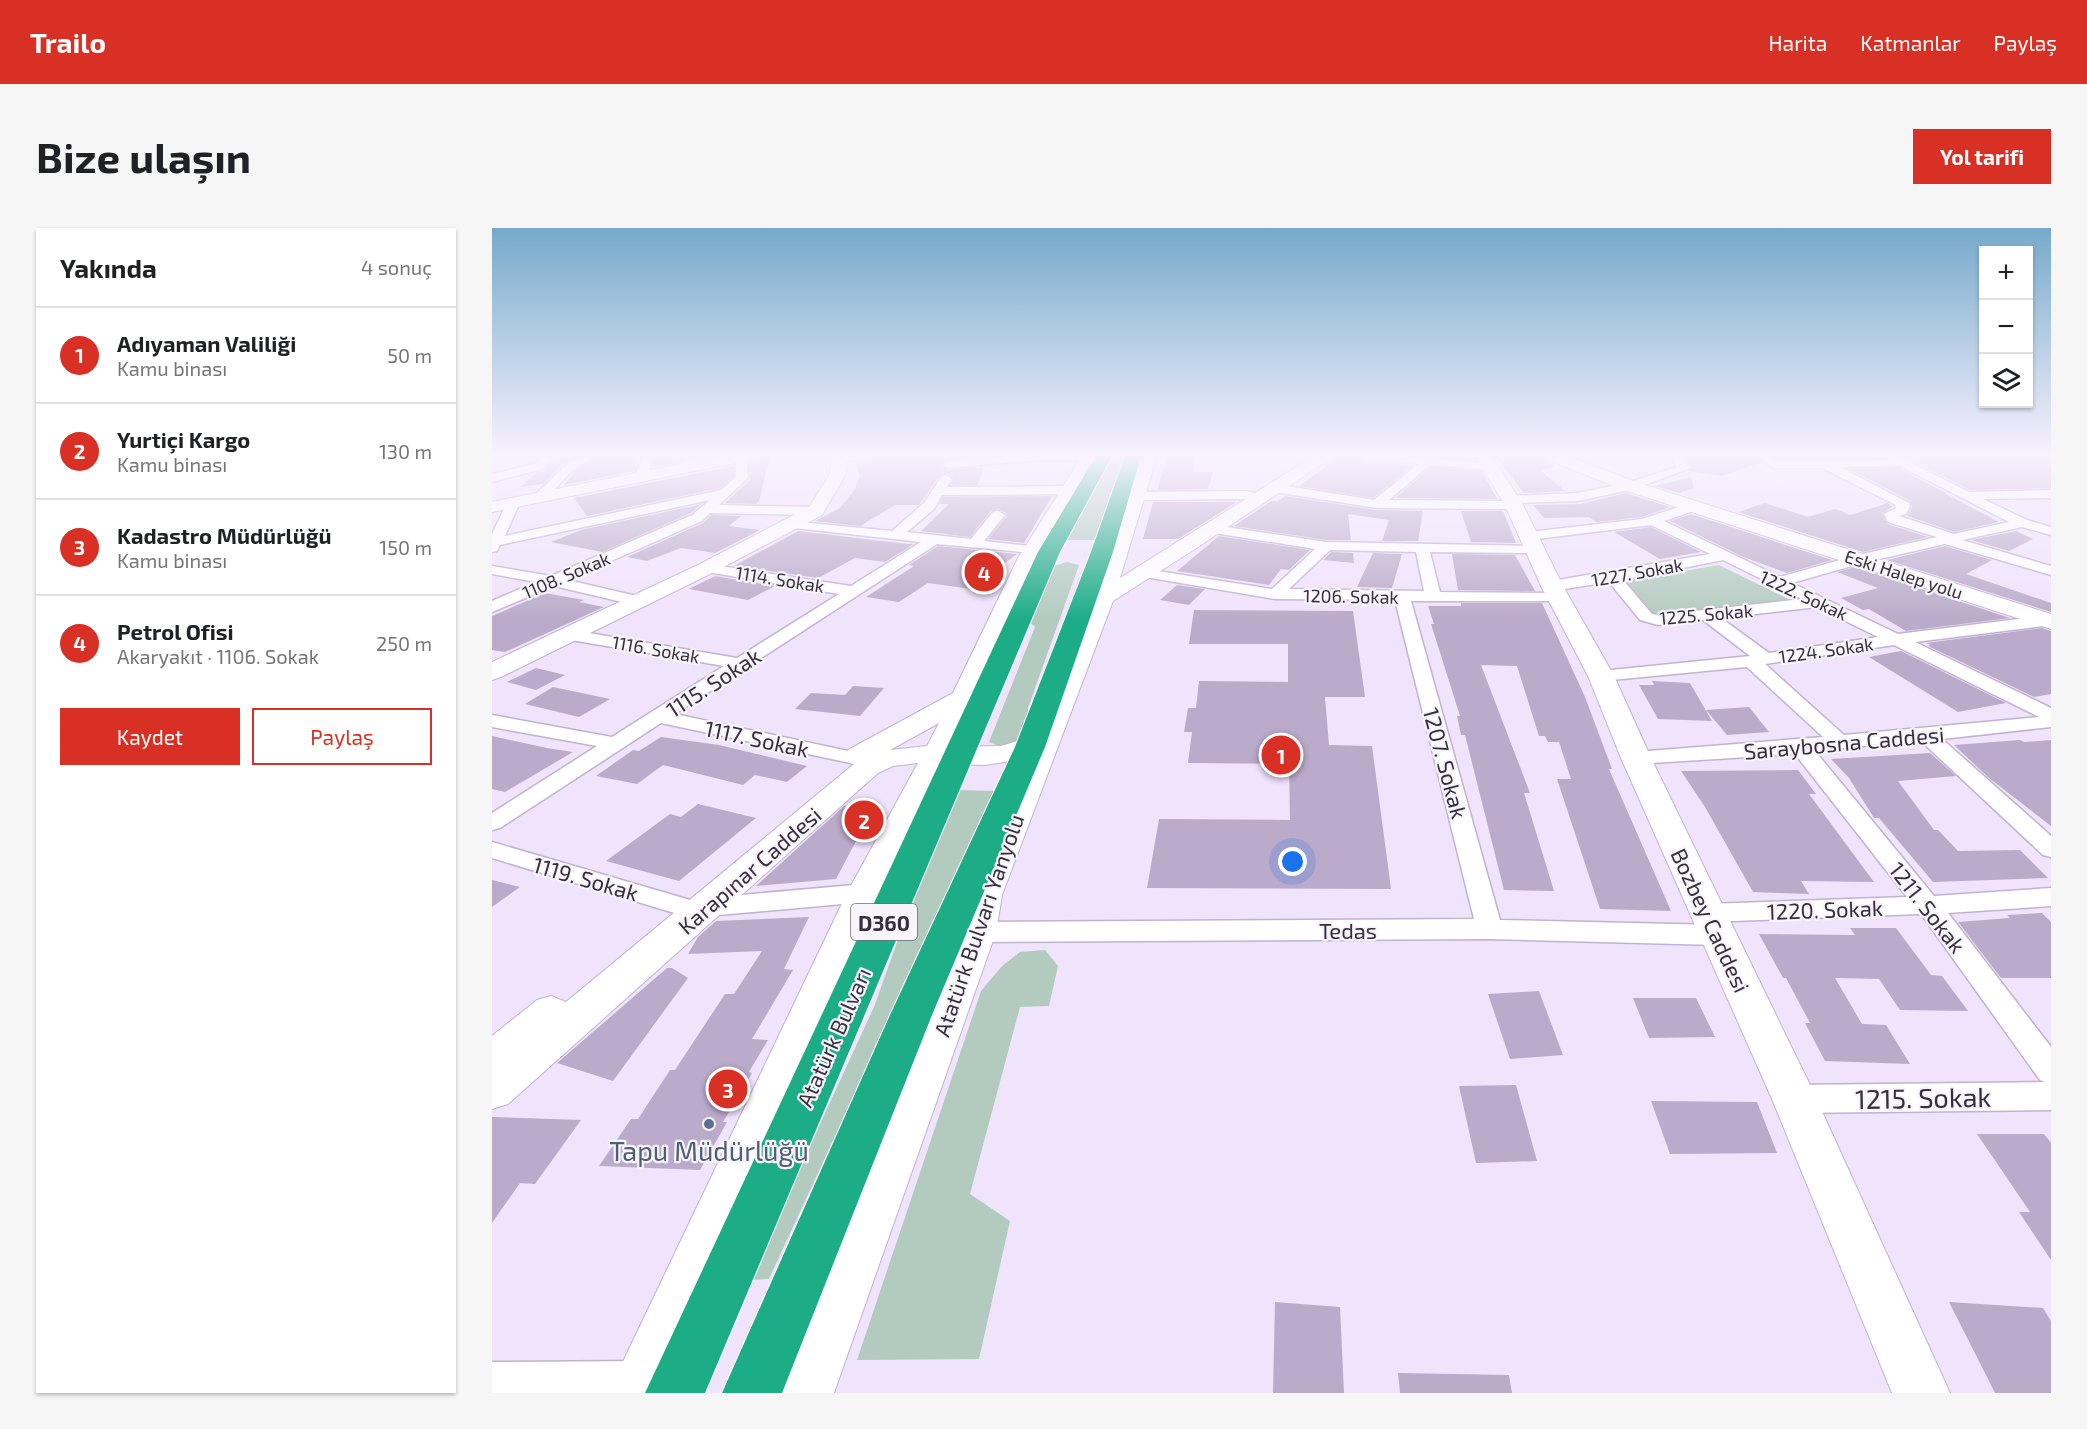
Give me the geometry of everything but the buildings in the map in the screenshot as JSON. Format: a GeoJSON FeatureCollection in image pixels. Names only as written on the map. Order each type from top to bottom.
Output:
{"type":"FeatureCollection","features":[{"type":"Feature","properties":{"kind":"highway","name":"Atatürk Bulvarı"},"geometry":{"type":"LineString","coordinates":[[651,1389],[979,689],[1099,553],[1101,510]]}},
{"type":"Feature","properties":{"kind":"highway","name":"Atatürk Bulvarı"},"geometry":{"type":"LineString","coordinates":[[752,1393],[910,1015],[1038,744],[1114,510]]}},
{"type":"Feature","properties":{"kind":"street"},"geometry":{"type":"LineString","coordinates":[[494,545],[509,510]]}},
{"type":"Feature","properties":{"kind":"street"},"geometry":{"type":"LineString","coordinates":[[494,545],[643,510]]}},
{"type":"Feature","properties":{"kind":"street"},"geometry":{"type":"LineString","coordinates":[[652,510],[703,513],[816,511]]}},
{"type":"Feature","properties":{"kind":"street","name":"1108. Sokak"},"geometry":{"type":"LineString","coordinates":[[492,607],[554,581],[706,510]]}},
{"type":"Feature","properties":{"kind":"street"},"geometry":{"type":"LineString","coordinates":[[895,535],[923,510]]}},
{"type":"Feature","properties":{"kind":"street","name":"Atatürk Bulvarı Yanyolu"},"geometry":{"type":"LineString","coordinates":[[804,1393],[978,932],[984,895],[1038,744],[1103,597],[1099,553],[1079,510]]}},
{"type":"Feature","properties":{"kind":"street","name":"Atatürk Bulvarı Yanyolu"},"geometry":{"type":"LineString","coordinates":[[1099,553],[1127,510]]}},
{"type":"Feature","properties":{"kind":"street"},"geometry":{"type":"LineString","coordinates":[[1099,553],[1191,544],[1241,510]]}},
{"type":"Feature","properties":{"kind":"street"},"geometry":{"type":"LineString","coordinates":[[1426,510],[1522,523],[1654,521],[1682,510]]}},
{"type":"Feature","properties":{"kind":"street","name":"Bozbey Caddesi"},"geometry":{"type":"LineString","coordinates":[[1515,510],[1555,592],[1601,676],[1636,758],[1794,1099],[1921,1393]]}},
{"type":"Feature","properties":{"kind":"street"},"geometry":{"type":"LineString","coordinates":[[1213,529],[1326,546],[1422,548],[1522,523],[1549,510]]}},
{"type":"Feature","properties":{"kind":"street","name":"Eski Halep yolu"},"geometry":{"type":"LineString","coordinates":[[1708,510],[2050,621]]}},
{"type":"Feature","properties":{"kind":"street"},"geometry":{"type":"LineString","coordinates":[[1901,510],[1891,514],[1893,519],[2051,571]]}},
{"type":"Feature","properties":{"kind":"street"},"geometry":{"type":"LineString","coordinates":[[1997,510],[2022,523],[2047,528]]}},
{"type":"Feature","properties":{"kind":"street"},"geometry":{"type":"LineString","coordinates":[[492,672],[707,568],[816,511]]}},
{"type":"Feature","properties":{"kind":"street"},"geometry":{"type":"LineString","coordinates":[[974,544],[998,515]]}},
{"type":"Feature","properties":{"kind":"street","name":"1222. Sokak"},"geometry":{"type":"LineString","coordinates":[[1654,521],[2051,715]]}},
{"type":"Feature","properties":{"kind":"street"},"geometry":{"type":"LineString","coordinates":[[1778,582],[1859,559],[2022,523]]}},
{"type":"Feature","properties":{"kind":"street"},"geometry":{"type":"LineString","coordinates":[[492,560],[582,524]]}},
{"type":"Feature","properties":{"kind":"street","name":"1206. Sokak"},"geometry":{"type":"LineString","coordinates":[[795,524],[974,544],[1099,553],[1275,594],[1433,597],[1555,592]]}},
{"type":"Feature","properties":{"kind":"street","name":"1115. Sokak"},"geometry":{"type":"LineString","coordinates":[[492,823],[934,540]]}},
{"type":"Feature","properties":{"kind":"street"},"geometry":{"type":"LineString","coordinates":[[1275,594],[1326,546]]}},
{"type":"Feature","properties":{"kind":"street"},"geometry":{"type":"LineString","coordinates":[[1422,548],[1433,597]]}},
{"type":"Feature","properties":{"kind":"street","name":"1227. Sokak"},"geometry":{"type":"LineString","coordinates":[[1555,592],[1613,577],[1722,556]]}},
{"type":"Feature","properties":{"kind":"street","name":"1114. Sokak"},"geometry":{"type":"LineString","coordinates":[[707,568],[852,591]]}},
{"type":"Feature","properties":{"kind":"street"},"geometry":{"type":"LineString","coordinates":[[492,570],[554,581],[639,601]]}},
{"type":"Feature","properties":{"kind":"street","name":"1225. Sokak"},"geometry":{"type":"LineString","coordinates":[[1613,577],[1649,618],[1661,620],[1819,602]]}},
{"type":"Feature","properties":{"kind":"street","name":"1207. Sokak"},"geometry":{"type":"LineString","coordinates":[[1402,597],[1489,929]]}},
{"type":"Feature","properties":{"kind":"street"},"geometry":{"type":"LineString","coordinates":[[1707,615],[1759,660],[1839,741]]}},
{"type":"Feature","properties":{"kind":"street","name":"1224. Sokak"},"geometry":{"type":"LineString","coordinates":[[1601,676],[1759,660],[1898,639],[2050,621]]}},
{"type":"Feature","properties":{"kind":"street","name":"1116. Sokak"},"geometry":{"type":"LineString","coordinates":[[571,634],[741,664]]}},
{"type":"Feature","properties":{"kind":"street","name":"Karapınar Caddesi"},"geometry":{"type":"LineString","coordinates":[[492,1090],[855,758],[979,689]]}},
{"type":"Feature","properties":{"kind":"street","name":"1117. Sokak"},"geometry":{"type":"LineString","coordinates":[[659,717],[855,758]]}},
{"type":"Feature","properties":{"kind":"street"},"geometry":{"type":"LineString","coordinates":[[492,721],[617,744]]}},
{"type":"Feature","properties":{"kind":"street","name":"Saraybosna Caddesi"},"geometry":{"type":"LineString","coordinates":[[1636,758],[1801,747],[1839,741],[2051,721]]}},
{"type":"Feature","properties":{"kind":"street"},"geometry":{"type":"LineString","coordinates":[[1925,734],[2051,849]]}},
{"type":"Feature","properties":{"kind":"street","name":"Karapınar Caddesi"},"geometry":{"type":"LineString","coordinates":[[492,1061],[694,906],[868,767],[899,756],[998,756],[1038,744]]}},
{"type":"Feature","properties":{"kind":"street","name":"1211. Sokak"},"geometry":{"type":"LineString","coordinates":[[1801,747],[1928,906],[2051,1071]]}},
{"type":"Feature","properties":{"kind":"street"},"geometry":{"type":"LineString","coordinates":[[492,1382],[651,1389],[865,893],[947,756]]}},
{"type":"Feature","properties":{"kind":"street","name":"1119. Sokak"},"geometry":{"type":"LineString","coordinates":[[492,850],[694,906]]}},
{"type":"Feature","properties":{"kind":"street"},"geometry":{"type":"LineString","coordinates":[[694,906],[865,893]]}},
{"type":"Feature","properties":{"kind":"street","name":"1220. Sokak"},"geometry":{"type":"LineString","coordinates":[[1712,924],[2051,897]]}},
{"type":"Feature","properties":{"kind":"street","name":"Tedas"},"geometry":{"type":"LineString","coordinates":[[978,932],[1489,929],[1712,924]]}},
{"type":"Feature","properties":{"kind":"street","name":"1215. Sokak"},"geometry":{"type":"LineString","coordinates":[[1794,1099],[2051,1096]]}},
{"type":"Feature","properties":{"kind":"green space"},"geometry":{"type":"Polygon","coordinates":[[[1081,510],[1105,510],[1095,540],[1067,540],[1081,510]]]}},
{"type":"Feature","properties":{"kind":"green space"},"geometry":{"type":"Polygon","coordinates":[[[1067,562],[1079,565],[1028,708],[1030,715],[1019,741],[999,746],[989,742],[1035,627],[1029,621],[1053,566],[1067,562]]]}},
{"type":"Feature","properties":{"kind":"green space"},"geometry":{"type":"Polygon","coordinates":[[[1719,565],[1792,601],[1652,616],[1626,581],[1719,565]]]}},
{"type":"Feature","properties":{"kind":"green space"},"geometry":{"type":"Polygon","coordinates":[[[958,790],[995,791],[769,1279],[748,1280],[874,1007],[917,886],[958,790]]]}},
{"type":"Feature","properties":{"kind":"green space"},"geometry":{"type":"Polygon","coordinates":[[[1045,950],[1058,966],[1049,1006],[1020,1007],[970,1194],[1010,1221],[979,1359],[857,1360],[981,991],[1002,966],[1020,952],[1045,950]]]}},
{"type":"Feature","properties":{"kind":"place","name":"Petrol Ofisi"},"geometry":{"type":"Point","coordinates":[984,572]}},
{"type":"Feature","properties":{"kind":"place","name":"Adıyaman Valiliği"},"geometry":{"type":"Point","coordinates":[1281,755]}},
{"type":"Feature","properties":{"kind":"place","name":"Yurtiçi Kargo"},"geometry":{"type":"Point","coordinates":[864,820]}},
{"type":"Feature","properties":{"kind":"place","name":"Kadastro Müdürlüğü"},"geometry":{"type":"Point","coordinates":[728,1089]}},
{"type":"Feature","properties":{"kind":"place","name":"Tapu Müdürlüğü"},"geometry":{"type":"Point","coordinates":[709,1124]}}]}
